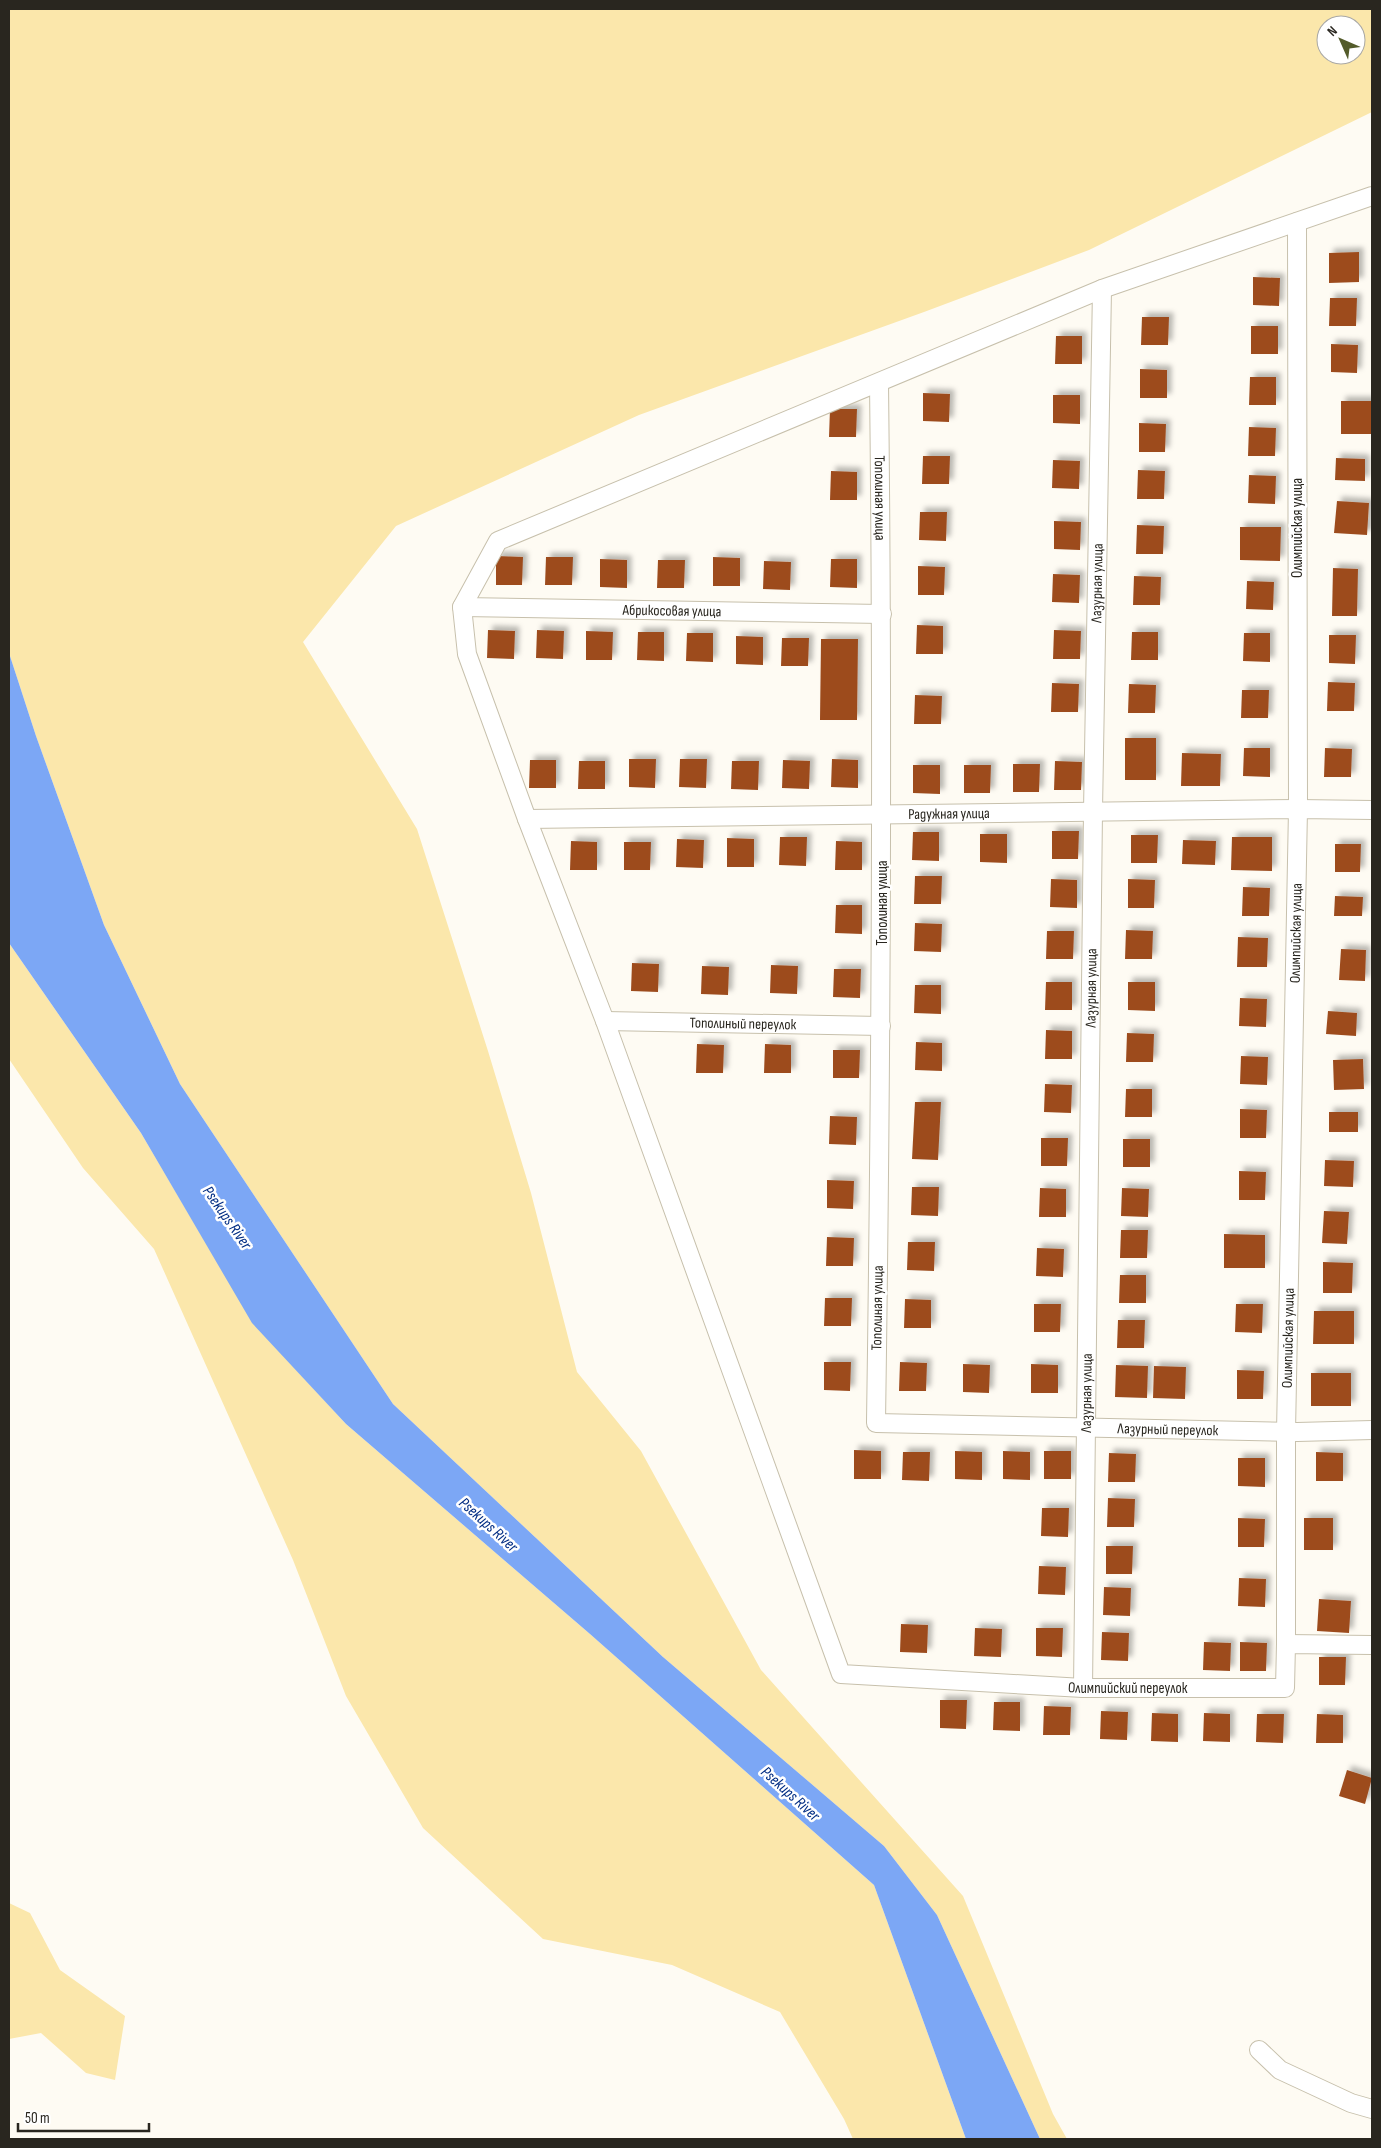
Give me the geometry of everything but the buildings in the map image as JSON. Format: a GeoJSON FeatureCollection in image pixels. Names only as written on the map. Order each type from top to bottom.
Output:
{"type":"FeatureCollection","features":[{"type":"Feature","properties":{"kind":"street"},"geometry":{"type":"LineString","coordinates":[[605,1021],[527,819],[467,654],[462,607],[498,541],[1102,289],[1372,196]]}},
{"type":"Feature","properties":{"kind":"street","name":"Олимпийская улица"},"geometry":{"type":"LineString","coordinates":[[1286,1644],[1286,1432],[1298,809],[1297,222]]}},
{"type":"Feature","properties":{"kind":"street","name":"Лазурная улица"},"geometry":{"type":"LineString","coordinates":[[1083,1688],[1093,811],[1102,289]]}},
{"type":"Feature","properties":{"kind":"street","name":"Тополиная улица"},"geometry":{"type":"LineString","coordinates":[[876,1422],[882,814],[879,382]]}},
{"type":"Feature","properties":{"kind":"street","name":"Абрикосовая улица"},"geometry":{"type":"LineString","coordinates":[[462,607],[882,614]]}},
{"type":"Feature","properties":{"kind":"street","name":"Радужная улица"},"geometry":{"type":"LineString","coordinates":[[527,819],[1093,811],[1372,810]]}},
{"type":"Feature","properties":{"kind":"street","name":"Тополиный переулок"},"geometry":{"type":"LineString","coordinates":[[605,1021],[881,1026]]}},
{"type":"Feature","properties":{"kind":"street","name":"Олимпийский переулок"},"geometry":{"type":"LineString","coordinates":[[605,1021],[841,1674],[1083,1688],[1285,1688],[1286,1644]]}},
{"type":"Feature","properties":{"kind":"street","name":"Лазурный переулок"},"geometry":{"type":"LineString","coordinates":[[876,1422],[1286,1432],[1372,1430]]}},
{"type":"Feature","properties":{"kind":"street"},"geometry":{"type":"LineString","coordinates":[[1286,1644],[1372,1645]]}},
{"type":"Feature","properties":{"kind":"street"},"geometry":{"type":"LineString","coordinates":[[1259,2050],[1280,2070],[1351,2103],[1372,2109]]}},
{"type":"Feature","properties":{"kind":"shaded area"},"geometry":{"type":"Polygon","coordinates":[[[9,9],[1372,9],[1372,112],[1089,250],[639,415],[396,526],[303,642],[417,829],[531,1193],[577,1372],[641,1451],[761,1670],[963,1896],[1053,2114],[1067,2139],[1040,2139],[937,1915],[884,1846],[663,1657],[393,1404],[180,1084],[104,925],[36,736],[9,653],[9,9]]]}},
{"type":"Feature","properties":{"kind":"shaded area"},"geometry":{"type":"Polygon","coordinates":[[[9,943],[141,1133],[253,1323],[346,1424],[590,1634],[874,1885],[966,2139],[853,2139],[844,2119],[780,2012],[672,1965],[543,1939],[423,1828],[346,1696],[293,1560],[154,1249],[83,1168],[9,1059],[9,943]]]}},
{"type":"Feature","properties":{"kind":"shaded area"},"geometry":{"type":"Polygon","coordinates":[[[9,1903],[30,1913],[60,1970],[125,2016],[115,2080],[86,2073],[41,2033],[9,2039],[9,1903]]]}},
{"type":"Feature","properties":{"kind":"water","name":"Psekups River"},"geometry":{"type":"Polygon","coordinates":[[[9,653],[36,736],[104,925],[180,1084],[393,1404],[663,1657],[884,1846],[937,1915],[1040,2139],[966,2139],[874,1885],[590,1634],[346,1424],[252,1323],[141,1133],[9,943],[9,653]]]}}]}
